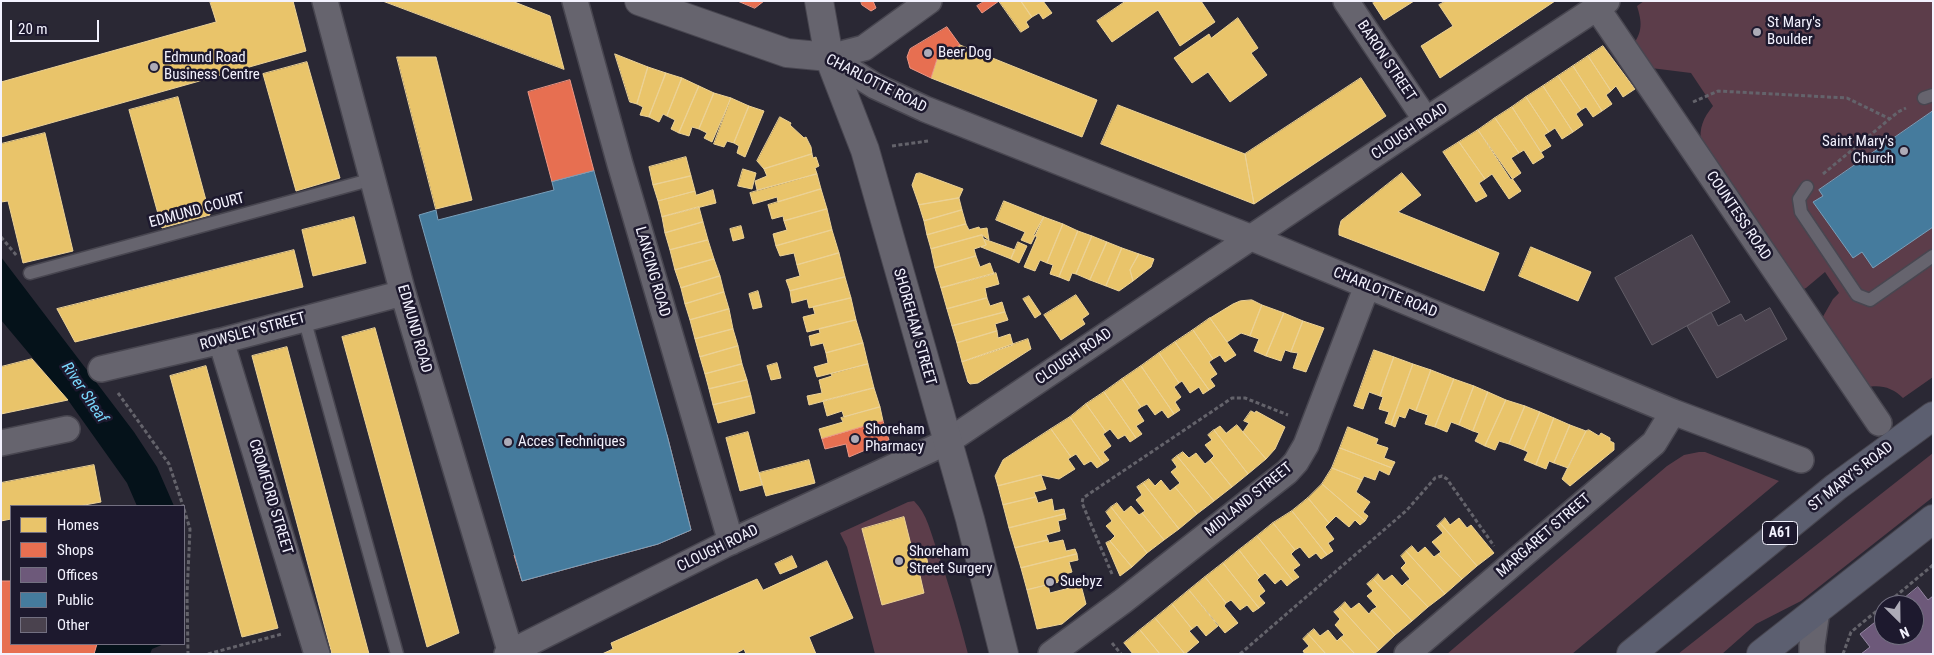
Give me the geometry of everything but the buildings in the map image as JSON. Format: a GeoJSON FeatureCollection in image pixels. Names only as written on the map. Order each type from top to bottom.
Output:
{"type":"FeatureCollection","features":[{"type":"Feature","properties":{"kind":"highway","name":"ST MARY'S ROAD"},"geometry":{"type":"LineString","coordinates":[[1631,654],[1836,487],[1933,416]]}},
{"type":"Feature","properties":{"kind":"highway"},"geometry":{"type":"LineString","coordinates":[[1761,654],[1933,519]]}},
{"type":"Feature","properties":{"kind":"street","name":"EDMUND ROAD"},"geometry":{"type":"LineString","coordinates":[[325,1],[404,293],[510,653]]}},
{"type":"Feature","properties":{"kind":"street","name":"LANCING ROAD"},"geometry":{"type":"LineString","coordinates":[[576,1],[625,183],[731,542]]}},
{"type":"Feature","properties":{"kind":"street","name":"CHARLOTTE ROAD"},"geometry":{"type":"LineString","coordinates":[[639,1],[787,53],[829,57],[875,86],[924,109],[1252,238],[1673,412],[1801,460]]}},
{"type":"Feature","properties":{"kind":"street","name":"SHOREHAM STREET"},"geometry":{"type":"LineString","coordinates":[[819,1],[829,57],[864,150],[970,519],[1004,654]]}},
{"type":"Feature","properties":{"kind":"street"},"geometry":{"type":"LineString","coordinates":[[829,57],[864,48],[929,1]]}},
{"type":"Feature","properties":{"kind":"street","name":"BARON STREET"},"geometry":{"type":"LineString","coordinates":[[1346,1],[1426,120]]}},
{"type":"Feature","properties":{"kind":"street","name":"CLOUGH ROAD"},"geometry":{"type":"LineString","coordinates":[[510,653],[731,542],[947,442],[1426,120],[1602,5]]}},
{"type":"Feature","properties":{"kind":"street","name":"COUNTESS ROAD"},"geometry":{"type":"LineString","coordinates":[[1602,5],[1668,113],[1879,423]]}},
{"type":"Feature","properties":{"kind":"street","name":"MIDLAND STREET"},"geometry":{"type":"LineString","coordinates":[[1052,654],[1288,472],[1306,445],[1312,425],[1367,286]]}},
{"type":"Feature","properties":{"kind":"street","name":"ROWSLEY STREET"},"geometry":{"type":"LineString","coordinates":[[101,369],[404,293]]}},
{"type":"Feature","properties":{"kind":"street","name":"CROMFORD STREET"},"geometry":{"type":"LineString","coordinates":[[222,340],[317,654]]}},
{"type":"Feature","properties":{"kind":"street","name":"MARGARET STREET"},"geometry":{"type":"LineString","coordinates":[[1407,654],[1654,443],[1673,412]]}},
{"type":"Feature","properties":{"kind":"street"},"geometry":{"type":"LineString","coordinates":[[1,443],[67,429]]}},
{"type":"Feature","properties":{"kind":"street"},"geometry":{"type":"LineString","coordinates":[[1812,654],[1817,610]]}},
{"type":"Feature","properties":{"kind":"lane","name":"EDMUND COURT"},"geometry":{"type":"LineString","coordinates":[[30,273],[373,179]]}},
{"type":"Feature","properties":{"kind":"lane"},"geometry":{"type":"LineString","coordinates":[[1807,187],[1799,199],[1801,212],[1857,295],[1870,300],[1933,256]]}},
{"type":"Feature","properties":{"kind":"lane"},"geometry":{"type":"LineString","coordinates":[[304,318],[397,654]]}},
{"type":"Feature","properties":{"kind":"path"},"geometry":{"type":"LineString","coordinates":[[1668,113],[1718,91],[1847,98],[1890,119]]}},
{"type":"Feature","properties":{"kind":"path"},"geometry":{"type":"LineString","coordinates":[[1807,187],[1898,112],[1928,97]]}},
{"type":"Feature","properties":{"kind":"path"},"geometry":{"type":"LineString","coordinates":[[864,150],[933,140],[969,127]]}},
{"type":"Feature","properties":{"kind":"path"},"geometry":{"type":"LineString","coordinates":[[101,369],[169,464],[182,505]]}},
{"type":"Feature","properties":{"kind":"path"},"geometry":{"type":"LineString","coordinates":[[1123,601],[1082,503],[1083,498],[1232,398],[1245,398],[1312,425]]}},
{"type":"Feature","properties":{"kind":"path"},"geometry":{"type":"LineString","coordinates":[[1240,654],[1407,510],[1435,478],[1442,476],[1447,479],[1509,567]]}},
{"type":"Feature","properties":{"kind":"path"},"geometry":{"type":"LineString","coordinates":[[185,513],[190,529],[187,595],[188,654]]}},
{"type":"Feature","properties":{"kind":"path"},"geometry":{"type":"LineString","coordinates":[[1896,595],[1933,565]]}},
{"type":"Feature","properties":{"kind":"path"},"geometry":{"type":"LineString","coordinates":[[1843,654],[1852,632],[1874,613]]}},
{"type":"Feature","properties":{"kind":"path"},"geometry":{"type":"LineString","coordinates":[[208,654],[309,626]]}},
{"type":"Feature","properties":{"kind":"shaded area"},"geometry":{"type":"Polygon","coordinates":[[[1644,1],[1933,1],[1933,377],[1903,398],[1885,387],[1864,388],[1821,320],[1833,299],[1839,293],[1825,272],[1806,288],[1796,292],[1701,143],[1702,123],[1713,106],[1691,73],[1651,68],[1632,46],[1640,31],[1640,17],[1637,6],[1644,1]]]}},
{"type":"Feature","properties":{"kind":"shaded area"},"geometry":{"type":"Polygon","coordinates":[[[1705,452],[1779,481],[1572,654],[1447,654],[1667,466],[1684,455],[1705,452]]]}},
{"type":"Feature","properties":{"kind":"shaded area"},"geometry":{"type":"Polygon","coordinates":[[[1933,453],[1933,497],[1801,601],[1756,624],[1722,654],[1678,654],[1933,453]]]}},
{"type":"Feature","properties":{"kind":"shaded area"},"geometry":{"type":"Polygon","coordinates":[[[914,501],[922,511],[931,531],[968,654],[875,654],[847,547],[840,533],[914,501]]]}},
{"type":"Feature","properties":{"kind":"water","name":"River Sheaf"},"geometry":{"type":"Polygon","coordinates":[[[1,257],[134,432],[157,467],[174,505],[137,505],[127,483],[68,400],[1,320],[1,257]]]}},
{"type":"Feature","properties":{"kind":"water"},"geometry":{"type":"Polygon","coordinates":[[[97,645],[162,645],[152,649],[150,654],[94,654],[97,645]]]}},
{"type":"Feature","properties":{"kind":"place","name":"St Mary's Boulder"},"geometry":{"type":"Point","coordinates":[1757,32]}},
{"type":"Feature","properties":{"kind":"place","name":"Beer Dog"},"geometry":{"type":"Point","coordinates":[928,53]}},
{"type":"Feature","properties":{"kind":"place","name":"Edmund Road Business Centre"},"geometry":{"type":"Point","coordinates":[154,67]}},
{"type":"Feature","properties":{"kind":"place","name":"Saint Mary's Church"},"geometry":{"type":"Point","coordinates":[1904,151]}},
{"type":"Feature","properties":{"kind":"place","name":"Shoreham Pharmacy"},"geometry":{"type":"Point","coordinates":[855,439]}},
{"type":"Feature","properties":{"kind":"place","name":"Acces Techniques"},"geometry":{"type":"Point","coordinates":[508,442]}},
{"type":"Feature","properties":{"kind":"place","name":"Shoreham Street Surgery"},"geometry":{"type":"Point","coordinates":[899,561]}},
{"type":"Feature","properties":{"kind":"place","name":"Suebyz"},"geometry":{"type":"Point","coordinates":[1050,582]}}]}
